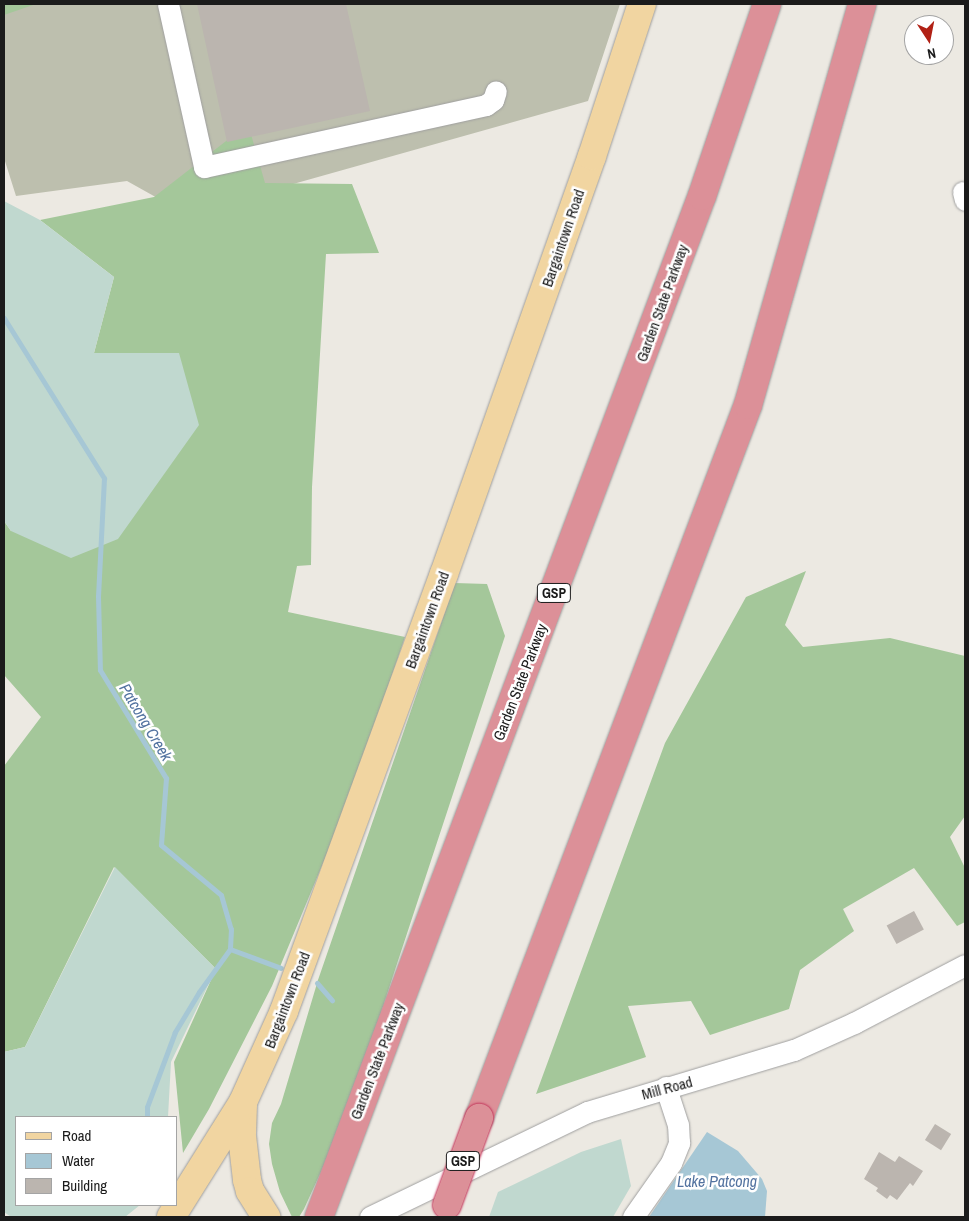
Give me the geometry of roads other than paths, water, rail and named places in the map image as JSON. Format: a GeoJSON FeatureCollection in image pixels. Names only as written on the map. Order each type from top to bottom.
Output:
{"type":"FeatureCollection","features":[{"type":"Feature","properties":{"kind":"highway","name":"Garden State Parkway"},"geometry":{"type":"LineString","coordinates":[[319,1217],[695,215],[768,4]]}},
{"type":"Feature","properties":{"kind":"highway","name":"GSP"},"geometry":{"type":"LineString","coordinates":[[445,1211],[748,404],[862,4]]}},
{"type":"Feature","properties":{"kind":"main road","name":"Bargaintown Road"},"geometry":{"type":"LineString","coordinates":[[178,1206],[243,1102],[284,1011],[444,574],[589,165],[642,4]]}},
{"type":"Feature","properties":{"kind":"main road"},"geometry":{"type":"LineString","coordinates":[[243,1102],[242,1136],[245,1169],[250,1191],[266,1217]]}},
{"type":"Feature","properties":{"kind":"main road","name":"Bargaintown Road"},"geometry":{"type":"LineString","coordinates":[[171,1217],[178,1206]]}},
{"type":"Feature","properties":{"kind":"street"},"geometry":{"type":"LineString","coordinates":[[168,4],[204,167],[486,105],[493,100],[496,91]]}},
{"type":"Feature","properties":{"kind":"street","name":"Mill Road"},"geometry":{"type":"LineString","coordinates":[[370,1217],[587,1112],[666,1087],[745,1066],[808,1044],[965,965]]}},
{"type":"Feature","properties":{"kind":"street"},"geometry":{"type":"LineString","coordinates":[[634,1217],[671,1163],[678,1148],[678,1125],[666,1087]]}},
{"type":"Feature","properties":{"kind":"water","name":"Lake Patcong"},"geometry":{"type":"Polygon","coordinates":[[[707,1132],[738,1151],[762,1179],[767,1191],[765,1217],[649,1217],[707,1132]]]}},
{"type":"Feature","properties":{"kind":"waterway","name":"Patcong Creek"},"geometry":{"type":"LineString","coordinates":[[4,318],[104,478],[98,596],[100,670],[166,778],[161,845],[221,895],[231,929],[230,949],[199,992],[175,1032],[147,1107],[147,1116]]}},
{"type":"Feature","properties":{"kind":"waterway"},"geometry":{"type":"LineString","coordinates":[[230,949],[281,968]]}},
{"type":"Feature","properties":{"kind":"waterway"},"geometry":{"type":"LineString","coordinates":[[317,983],[332,1000]]}}]}
